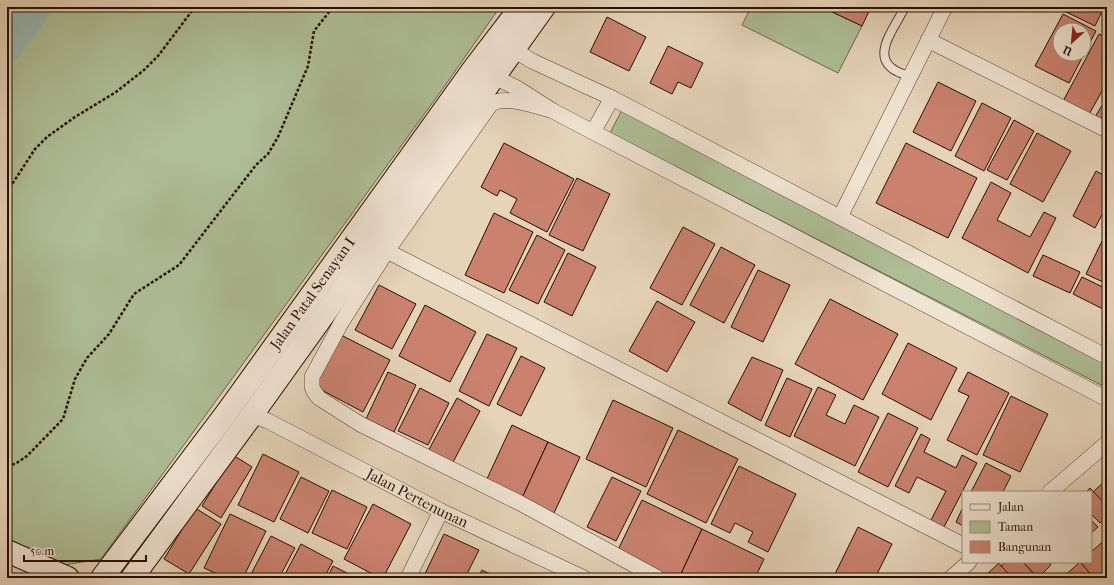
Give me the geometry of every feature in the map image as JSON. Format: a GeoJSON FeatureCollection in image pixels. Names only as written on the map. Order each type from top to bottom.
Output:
{"type":"FeatureCollection","features":[{"type":"Feature","properties":{"kind":"main road","name":"Jalan Patal Senayan I"},"geometry":{"type":"LineString","coordinates":[[505,45],[522,7]]}},
{"type":"Feature","properties":{"kind":"main road","name":"Jalan Patal Senayan I"},"geometry":{"type":"LineString","coordinates":[[102,578],[484,72],[505,45],[544,7]]}},
{"type":"Feature","properties":{"kind":"main road","name":"Jalan Patal Senayan I"},"geometry":{"type":"LineString","coordinates":[[136,576],[252,414],[484,72]]}},
{"type":"Feature","properties":{"kind":"main road"},"geometry":{"type":"LineString","coordinates":[[7,551],[68,578]]}},
{"type":"Feature","properties":{"kind":"main road"},"geometry":{"type":"LineString","coordinates":[[7,562],[44,578]]}},
{"type":"Feature","properties":{"kind":"street"},"geometry":{"type":"LineString","coordinates":[[840,217],[945,7]]}},
{"type":"Feature","properties":{"kind":"street"},"geometry":{"type":"LineString","coordinates":[[928,40],[1107,130]]}},
{"type":"Feature","properties":{"kind":"street"},"geometry":{"type":"LineString","coordinates":[[505,45],[532,61],[612,98],[1107,357]]}},
{"type":"Feature","properties":{"kind":"street"},"geometry":{"type":"LineString","coordinates":[[484,72],[517,88],[553,111],[593,132],[1107,399]]}},
{"type":"Feature","properties":{"kind":"street"},"geometry":{"type":"LineString","coordinates":[[593,132],[612,98]]}},
{"type":"Feature","properties":{"kind":"street"},"geometry":{"type":"LineString","coordinates":[[553,111],[530,104],[502,100],[491,104],[387,252],[341,323],[312,377],[312,387],[318,398],[360,424],[518,502],[658,578]]}},
{"type":"Feature","properties":{"kind":"street"},"geometry":{"type":"LineString","coordinates":[[387,252],[962,544]]}},
{"type":"Feature","properties":{"kind":"street","name":"Jalan Pertenunan"},"geometry":{"type":"LineString","coordinates":[[252,414],[441,510],[584,578]]}},
{"type":"Feature","properties":{"kind":"street"},"geometry":{"type":"LineString","coordinates":[[1051,491],[1107,443]]}},
{"type":"Feature","properties":{"kind":"street"},"geometry":{"type":"LineString","coordinates":[[408,578],[441,510]]}},
{"type":"Feature","properties":{"kind":"street"},"geometry":{"type":"LineString","coordinates":[[951,578],[968,563]]}},
{"type":"Feature","properties":{"kind":"lane"},"geometry":{"type":"LineString","coordinates":[[905,7],[884,48],[884,58],[889,67],[910,76]]}},
{"type":"Feature","properties":{"kind":"path"},"geometry":{"type":"LineString","coordinates":[[7,192],[19,176],[35,148],[69,121],[116,92],[144,70],[158,56],[195,7]]}},
{"type":"Feature","properties":{"kind":"path"},"geometry":{"type":"LineString","coordinates":[[7,465],[15,464],[27,456],[63,419],[75,379],[87,358],[109,334],[134,294],[179,265],[256,165],[268,154],[278,137],[308,66],[314,31],[332,7]]}},
{"type":"Feature","properties":{"kind":"green space"},"geometry":{"type":"Polygon","coordinates":[[[7,7],[500,7],[444,87],[101,559],[64,565],[7,539],[7,7]]]}},
{"type":"Feature","properties":{"kind":"green space"},"geometry":{"type":"Polygon","coordinates":[[[751,7],[822,7],[862,26],[838,73],[742,25],[751,7]]]}},
{"type":"Feature","properties":{"kind":"green space"},"geometry":{"type":"Polygon","coordinates":[[[622,110],[1107,363],[1107,388],[610,133],[622,110]]]}},
{"type":"Feature","properties":{"kind":"building"},"geometry":{"type":"Polygon","coordinates":[[[830,7],[871,7],[862,26],[828,10],[830,7]]]}},
{"type":"Feature","properties":{"kind":"building"},"geometry":{"type":"Polygon","coordinates":[[[1056,7],[1104,7],[1095,26],[1092,25],[1092,22],[1087,22],[1056,7]]]}},
{"type":"Feature","properties":{"kind":"building"},"geometry":{"type":"Polygon","coordinates":[[[1063,14],[1079,22],[1059,22],[1063,14]]]}},
{"type":"Feature","properties":{"kind":"building"},"geometry":{"type":"Polygon","coordinates":[[[607,17],[646,37],[629,71],[590,52],[607,17]]]}},
{"type":"Feature","properties":{"kind":"building"},"geometry":{"type":"Polygon","coordinates":[[[1092,29],[1096,31],[1092,39],[1092,29]]]}},
{"type":"Feature","properties":{"kind":"building"},"geometry":{"type":"Polygon","coordinates":[[[1052,34],[1052,62],[1080,62],[1069,83],[1035,66],[1052,34]]]}},
{"type":"Feature","properties":{"kind":"building"},"geometry":{"type":"Polygon","coordinates":[[[1099,34],[1107,38],[1107,82],[1087,118],[1061,105],[1084,62],[1092,62],[1092,47],[1099,34]]]}},
{"type":"Feature","properties":{"kind":"building"},"geometry":{"type":"Polygon","coordinates":[[[668,46],[703,63],[691,88],[678,82],[672,94],[650,83],[668,46]]]}},
{"type":"Feature","properties":{"kind":"building"},"geometry":{"type":"Polygon","coordinates":[[[938,82],[976,101],[951,151],[913,132],[938,82]]]}},
{"type":"Feature","properties":{"kind":"building"},"geometry":{"type":"Polygon","coordinates":[[[1107,97],[1107,124],[1095,117],[1107,97]]]}},
{"type":"Feature","properties":{"kind":"building"},"geometry":{"type":"Polygon","coordinates":[[[982,103],[1011,118],[984,171],[955,156],[982,103]]]}},
{"type":"Feature","properties":{"kind":"building"},"geometry":{"type":"Polygon","coordinates":[[[1014,120],[1034,131],[1007,180],[987,170],[1014,120]]]}},
{"type":"Feature","properties":{"kind":"building"},"geometry":{"type":"Polygon","coordinates":[[[1037,133],[1071,151],[1043,202],[1010,184],[1037,133]]]}},
{"type":"Feature","properties":{"kind":"building"},"geometry":{"type":"Polygon","coordinates":[[[504,143],[574,179],[547,232],[510,213],[517,199],[500,190],[497,196],[481,187],[504,143]]]}},
{"type":"Feature","properties":{"kind":"building"},"geometry":{"type":"Polygon","coordinates":[[[906,143],[977,178],[948,238],[876,203],[906,143]]]}},
{"type":"Feature","properties":{"kind":"building"},"geometry":{"type":"Polygon","coordinates":[[[1096,171],[1107,177],[1107,205],[1095,228],[1073,216],[1096,171]]]}},
{"type":"Feature","properties":{"kind":"building"},"geometry":{"type":"Polygon","coordinates":[[[577,178],[610,194],[583,251],[549,235],[577,178]]]}},
{"type":"Feature","properties":{"kind":"building"},"geometry":{"type":"Polygon","coordinates":[[[991,182],[1011,193],[997,220],[1030,237],[1044,212],[1056,218],[1028,273],[962,238],[991,182]]]}},
{"type":"Feature","properties":{"kind":"building"},"geometry":{"type":"Polygon","coordinates":[[[494,213],[533,232],[504,293],[465,275],[494,213]]]}},
{"type":"Feature","properties":{"kind":"building"},"geometry":{"type":"Polygon","coordinates":[[[683,227],[715,244],[682,305],[650,288],[683,227]]]}},
{"type":"Feature","properties":{"kind":"building"},"geometry":{"type":"Polygon","coordinates":[[[537,235],[565,250],[538,304],[509,290],[537,235]]]}},
{"type":"Feature","properties":{"kind":"building"},"geometry":{"type":"Polygon","coordinates":[[[1102,241],[1107,243],[1107,284],[1086,274],[1102,241]]]}},
{"type":"Feature","properties":{"kind":"building"},"geometry":{"type":"Polygon","coordinates":[[[721,247],[755,265],[724,323],[690,305],[721,247]]]}},
{"type":"Feature","properties":{"kind":"building"},"geometry":{"type":"Polygon","coordinates":[[[568,253],[596,267],[572,316],[544,302],[568,253]]]}},
{"type":"Feature","properties":{"kind":"building"},"geometry":{"type":"Polygon","coordinates":[[[1043,255],[1080,272],[1070,293],[1033,276],[1043,255]]]}},
{"type":"Feature","properties":{"kind":"building"},"geometry":{"type":"Polygon","coordinates":[[[758,270],[790,285],[763,342],[731,327],[758,270]]]}},
{"type":"Feature","properties":{"kind":"building"},"geometry":{"type":"Polygon","coordinates":[[[1082,277],[1107,289],[1107,302],[1103,309],[1073,294],[1082,277]]]}},
{"type":"Feature","properties":{"kind":"building"},"geometry":{"type":"Polygon","coordinates":[[[379,285],[416,304],[392,349],[355,330],[379,285]]]}},
{"type":"Feature","properties":{"kind":"building"},"geometry":{"type":"Polygon","coordinates":[[[830,299],[898,334],[863,400],[795,364],[830,299]]]}},
{"type":"Feature","properties":{"kind":"building"},"geometry":{"type":"Polygon","coordinates":[[[657,301],[695,322],[667,372],[629,351],[657,301]]]}},
{"type":"Feature","properties":{"kind":"building"},"geometry":{"type":"Polygon","coordinates":[[[425,305],[476,332],[450,382],[399,356],[425,305]]]}},
{"type":"Feature","properties":{"kind":"building"},"geometry":{"type":"Polygon","coordinates":[[[487,334],[517,348],[489,406],[459,391],[487,334]]]}},
{"type":"Feature","properties":{"kind":"building"},"geometry":{"type":"Polygon","coordinates":[[[341,335],[390,360],[363,412],[314,386],[341,335]]]}},
{"type":"Feature","properties":{"kind":"building"},"geometry":{"type":"Polygon","coordinates":[[[908,343],[957,368],[931,420],[882,394],[908,343]]]}},
{"type":"Feature","properties":{"kind":"building"},"geometry":{"type":"Polygon","coordinates":[[[521,356],[545,368],[521,416],[497,404],[521,356]]]}},
{"type":"Feature","properties":{"kind":"building"},"geometry":{"type":"Polygon","coordinates":[[[752,357],[783,370],[761,421],[728,403],[752,357]]]}},
{"type":"Feature","properties":{"kind":"building"},"geometry":{"type":"Polygon","coordinates":[[[388,372],[416,385],[394,432],[366,419],[388,372]]]}},
{"type":"Feature","properties":{"kind":"building"},"geometry":{"type":"Polygon","coordinates":[[[968,372],[1009,393],[977,455],[947,440],[969,396],[958,391],[968,372]]]}},
{"type":"Feature","properties":{"kind":"building"},"geometry":{"type":"Polygon","coordinates":[[[787,378],[812,389],[790,437],[765,425],[787,378]]]}},
{"type":"Feature","properties":{"kind":"building"},"geometry":{"type":"Polygon","coordinates":[[[818,387],[836,395],[826,415],[845,424],[854,405],[879,417],[855,466],[794,436],[818,387]]]}},
{"type":"Feature","properties":{"kind":"building"},"geometry":{"type":"Polygon","coordinates":[[[420,388],[449,403],[428,445],[398,431],[420,388]]]}},
{"type":"Feature","properties":{"kind":"building"},"geometry":{"type":"Polygon","coordinates":[[[1011,396],[1048,414],[1020,472],[983,455],[1011,396]]]}},
{"type":"Feature","properties":{"kind":"building"},"geometry":{"type":"Polygon","coordinates":[[[457,398],[480,411],[451,466],[427,453],[457,398]]]}},
{"type":"Feature","properties":{"kind":"building"},"geometry":{"type":"Polygon","coordinates":[[[613,400],[673,428],[646,487],[586,459],[613,400]]]}},
{"type":"Feature","properties":{"kind":"building"},"geometry":{"type":"Polygon","coordinates":[[[888,413],[918,428],[888,487],[858,472],[888,413]]]}},
{"type":"Feature","properties":{"kind":"building"},"geometry":{"type":"Polygon","coordinates":[[[512,425],[548,442],[522,498],[486,481],[512,425]]]}},
{"type":"Feature","properties":{"kind":"building"},"geometry":{"type":"Polygon","coordinates":[[[678,430],[738,459],[706,523],[647,494],[678,430]]]}},
{"type":"Feature","properties":{"kind":"building"},"geometry":{"type":"Polygon","coordinates":[[[921,434],[930,439],[924,452],[956,468],[962,455],[977,463],[943,529],[930,522],[946,491],[917,477],[909,493],[895,486],[921,434]]]}},
{"type":"Feature","properties":{"kind":"building"},"geometry":{"type":"Polygon","coordinates":[[[548,442],[580,457],[554,513],[522,498],[548,442]]]}},
{"type":"Feature","properties":{"kind":"building"},"geometry":{"type":"Polygon","coordinates":[[[263,454],[299,472],[274,522],[238,505],[263,454]]]}},
{"type":"Feature","properties":{"kind":"building"},"geometry":{"type":"Polygon","coordinates":[[[233,455],[252,467],[221,518],[202,506],[233,455]]]}},
{"type":"Feature","properties":{"kind":"building"},"geometry":{"type":"Polygon","coordinates":[[[986,463],[1011,476],[1004,491],[972,491],[986,463]]]}},
{"type":"Feature","properties":{"kind":"building"},"geometry":{"type":"Polygon","coordinates":[[[739,466],[796,494],[768,552],[748,542],[753,532],[735,523],[730,533],[711,524],[739,466]]]}},
{"type":"Feature","properties":{"kind":"building"},"geometry":{"type":"Polygon","coordinates":[[[301,477],[329,491],[308,533],[280,519],[301,477]]]}},
{"type":"Feature","properties":{"kind":"building"},"geometry":{"type":"Polygon","coordinates":[[[612,477],[641,491],[616,541],[587,527],[612,477]]]}},
{"type":"Feature","properties":{"kind":"building"},"geometry":{"type":"Polygon","coordinates":[[[1107,479],[1107,506],[1093,492],[1107,479]]]}},
{"type":"Feature","properties":{"kind":"building"},"geometry":{"type":"Polygon","coordinates":[[[1090,488],[1107,506],[1107,516],[1100,523],[1092,515],[1092,491],[1087,491],[1090,488]]]}},
{"type":"Feature","properties":{"kind":"building"},"geometry":{"type":"Polygon","coordinates":[[[332,490],[367,507],[347,549],[312,533],[332,490]]]}},
{"type":"Feature","properties":{"kind":"building"},"geometry":{"type":"Polygon","coordinates":[[[642,500],[702,529],[679,578],[671,578],[617,552],[642,500]]]}},
{"type":"Feature","properties":{"kind":"building"},"geometry":{"type":"Polygon","coordinates":[[[373,504],[411,524],[383,578],[380,578],[344,559],[373,504]]]}},
{"type":"Feature","properties":{"kind":"building"},"geometry":{"type":"Polygon","coordinates":[[[195,508],[221,524],[189,574],[164,559],[195,508]]]}},
{"type":"Feature","properties":{"kind":"building"},"geometry":{"type":"Polygon","coordinates":[[[962,509],[962,525],[956,522],[962,509]]]}},
{"type":"Feature","properties":{"kind":"building"},"geometry":{"type":"Polygon","coordinates":[[[230,514],[266,531],[243,578],[226,578],[204,568],[230,514]]]}},
{"type":"Feature","properties":{"kind":"building"},"geometry":{"type":"Polygon","coordinates":[[[1092,521],[1098,527],[1092,532],[1092,521]]]}},
{"type":"Feature","properties":{"kind":"building"},"geometry":{"type":"Polygon","coordinates":[[[858,527],[892,544],[875,578],[833,578],[858,527]]]}},
{"type":"Feature","properties":{"kind":"building"},"geometry":{"type":"Polygon","coordinates":[[[702,529],[764,559],[755,578],[679,578],[702,529]]]}},
{"type":"Feature","properties":{"kind":"building"},"geometry":{"type":"Polygon","coordinates":[[[444,534],[479,550],[465,578],[423,578],[444,534]]]}},
{"type":"Feature","properties":{"kind":"building"},"geometry":{"type":"Polygon","coordinates":[[[271,536],[295,548],[279,578],[249,578],[271,536]]]}},
{"type":"Feature","properties":{"kind":"building"},"geometry":{"type":"Polygon","coordinates":[[[1107,538],[1107,578],[1094,578],[1081,563],[1092,563],[1092,551],[1107,538]]]}},
{"type":"Feature","properties":{"kind":"building"},"geometry":{"type":"Polygon","coordinates":[[[301,544],[333,561],[324,578],[283,578],[301,544]]]}},
{"type":"Feature","properties":{"kind":"building"},"geometry":{"type":"Polygon","coordinates":[[[999,563],[1013,578],[984,577],[999,563]]]}},
{"type":"Feature","properties":{"kind":"building"},"geometry":{"type":"Polygon","coordinates":[[[1005,563],[1024,563],[1038,578],[1013,578],[1001,566],[1005,563]]]}},
{"type":"Feature","properties":{"kind":"building"},"geometry":{"type":"Polygon","coordinates":[[[1024,563],[1050,563],[1051,565],[1038,578],[1024,563]]]}},
{"type":"Feature","properties":{"kind":"building"},"geometry":{"type":"Polygon","coordinates":[[[1079,563],[1081,563],[1094,578],[1062,578],[1079,563]]]}},
{"type":"Feature","properties":{"kind":"building"},"geometry":{"type":"Polygon","coordinates":[[[333,566],[357,578],[327,578],[333,566]]]}},
{"type":"Feature","properties":{"kind":"building"},"geometry":{"type":"Polygon","coordinates":[[[482,570],[498,578],[478,578],[482,570]]]}},
{"type":"Feature","properties":{"kind":"waterway"},"geometry":{"type":"LineString","coordinates":[[7,48],[38,7]]}}]}
